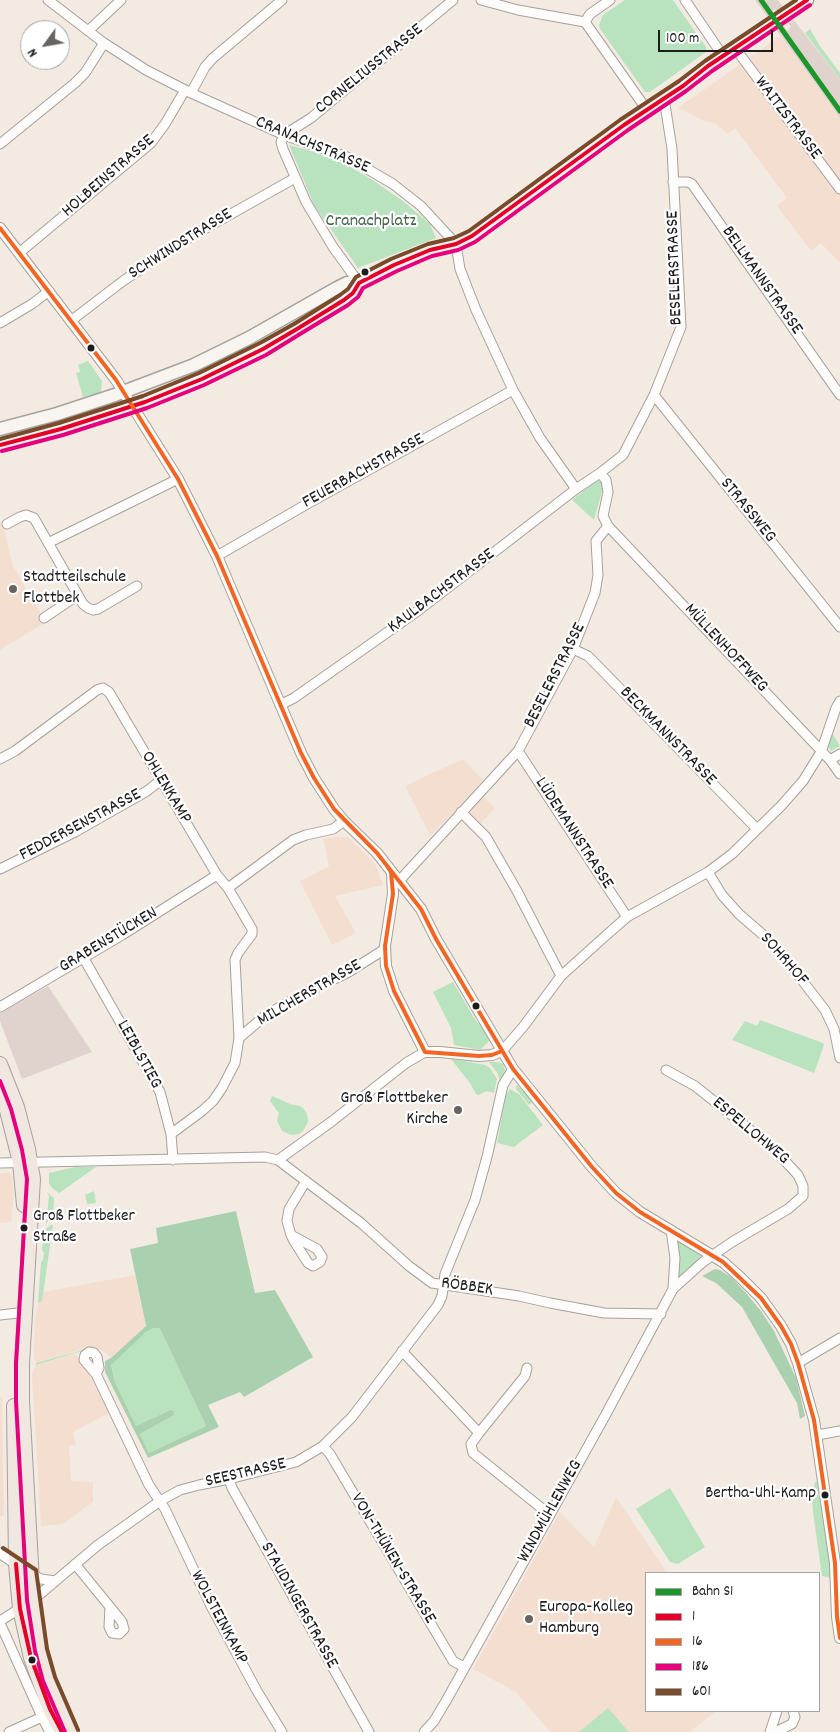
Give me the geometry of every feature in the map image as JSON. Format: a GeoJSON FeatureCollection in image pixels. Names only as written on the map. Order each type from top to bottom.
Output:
{"type":"FeatureCollection","features":[{"type":"Feature","properties":{"kind":"main road"},"geometry":{"type":"LineString","coordinates":[[0,429],[57,414],[124,392],[194,365],[242,342],[347,283],[359,283],[394,265],[430,250],[456,244],[472,236],[576,159],[807,0]]}},
{"type":"Feature","properties":{"kind":"main road"},"geometry":{"type":"LineString","coordinates":[[0,445],[61,429],[133,406],[202,379],[263,349],[344,300],[359,283]]}},
{"type":"Feature","properties":{"kind":"main road"},"geometry":{"type":"LineString","coordinates":[[0,1064],[17,1107],[26,1163],[14,1410],[16,1564],[20,1608],[26,1642],[39,1682],[62,1732]]}},
{"type":"Feature","properties":{"kind":"main road"},"geometry":{"type":"LineString","coordinates":[[0,1081],[26,1163],[33,1179],[22,1364],[30,1573],[41,1650],[49,1679],[72,1732]]}},
{"type":"Feature","properties":{"kind":"street","name":"CRANACHSTRASSE"},"geometry":{"type":"LineString","coordinates":[[48,0],[104,43],[146,70],[284,135],[347,158],[393,184],[421,206],[456,244]]}},
{"type":"Feature","properties":{"kind":"street"},"geometry":{"type":"LineString","coordinates":[[88,31],[121,0]]}},
{"type":"Feature","properties":{"kind":"street","name":"HOLBEINSTRASSE"},"geometry":{"type":"LineString","coordinates":[[19,253],[151,143],[205,66],[282,0]]}},
{"type":"Feature","properties":{"kind":"street","name":"CORNELIUSSTRASSE"},"geometry":{"type":"LineString","coordinates":[[284,135],[311,118],[454,0]]}},
{"type":"Feature","properties":{"kind":"street"},"geometry":{"type":"LineString","coordinates":[[481,0],[518,10],[585,22],[647,110]]}},
{"type":"Feature","properties":{"kind":"street"},"geometry":{"type":"LineString","coordinates":[[585,22],[590,14],[610,0]]}},
{"type":"Feature","properties":{"kind":"street"},"geometry":{"type":"LineString","coordinates":[[685,0],[723,56]]}},
{"type":"Feature","properties":{"kind":"street"},"geometry":{"type":"LineString","coordinates":[[0,144],[85,74],[104,43]]}},
{"type":"Feature","properties":{"kind":"street","name":"WAITZSTRASSE"},"geometry":{"type":"LineString","coordinates":[[736,48],[840,189]]}},
{"type":"Feature","properties":{"kind":"street","name":"BESELERSTRASSE"},"geometry":{"type":"LineString","coordinates":[[600,473],[623,455],[654,395],[681,327],[672,149],[664,98]]}},
{"type":"Feature","properties":{"kind":"street"},"geometry":{"type":"LineString","coordinates":[[284,135],[282,144],[295,178],[320,226],[359,283]]}},
{"type":"Feature","properties":{"kind":"street","name":"SCHWINDSTRASSE"},"geometry":{"type":"LineString","coordinates":[[72,320],[123,281],[176,245],[295,178]]}},
{"type":"Feature","properties":{"kind":"street","name":"BELLMANNSTRASSE"},"geometry":{"type":"LineString","coordinates":[[673,182],[688,182],[692,184],[840,395]]}},
{"type":"Feature","properties":{"kind":"street"},"geometry":{"type":"LineString","coordinates":[[0,228],[72,320],[124,392],[178,478],[217,556],[308,768],[344,821],[377,853],[423,912],[436,939],[512,1069],[584,1158],[610,1186],[640,1212],[714,1255],[761,1298],[781,1326],[791,1344],[807,1390],[817,1435],[835,1563],[837,1617],[840,1638]]}},
{"type":"Feature","properties":{"kind":"street"},"geometry":{"type":"LineString","coordinates":[[456,244],[460,269],[476,310],[513,390],[540,438],[576,489]]}},
{"type":"Feature","properties":{"kind":"street"},"geometry":{"type":"LineString","coordinates":[[0,323],[32,304],[49,291]]}},
{"type":"Feature","properties":{"kind":"street","name":"FEUERBACHSTRASSE"},"geometry":{"type":"LineString","coordinates":[[217,556],[315,499],[513,390]]}},
{"type":"Feature","properties":{"kind":"street","name":"STRASSWEG"},"geometry":{"type":"LineString","coordinates":[[654,395],[840,627]]}},
{"type":"Feature","properties":{"kind":"street"},"geometry":{"type":"LineString","coordinates":[[600,473],[606,480],[608,492],[603,511],[608,526]]}},
{"type":"Feature","properties":{"kind":"street","name":"KAULBACHSTRASSE"},"geometry":{"type":"LineString","coordinates":[[280,704],[302,692],[419,610],[576,489],[600,473]]}},
{"type":"Feature","properties":{"kind":"street"},"geometry":{"type":"LineString","coordinates":[[48,543],[178,478]]}},
{"type":"Feature","properties":{"kind":"street"},"geometry":{"type":"LineString","coordinates":[[7,524],[20,517],[34,518],[78,595],[88,608],[98,609],[137,586]]}},
{"type":"Feature","properties":{"kind":"street","name":"BESELERSTRASSE"},"geometry":{"type":"LineString","coordinates":[[399,881],[518,751],[573,649],[595,593],[598,575],[596,541],[608,526]]}},
{"type":"Feature","properties":{"kind":"street","name":"MÜLLENHOFFWEG"},"geometry":{"type":"LineString","coordinates":[[608,526],[830,760],[840,774]]}},
{"type":"Feature","properties":{"kind":"street"},"geometry":{"type":"LineString","coordinates":[[44,618],[78,595]]}},
{"type":"Feature","properties":{"kind":"street","name":"BECKMANNSTRASSE"},"geometry":{"type":"LineString","coordinates":[[573,649],[588,656],[757,829]]}},
{"type":"Feature","properties":{"kind":"street","name":"OHLENKAMP"},"geometry":{"type":"LineString","coordinates":[[0,759],[97,690],[103,688],[109,692],[217,875],[228,888],[253,931],[235,960],[239,1038]]}},
{"type":"Feature","properties":{"kind":"street"},"geometry":{"type":"LineString","coordinates":[[0,1163],[265,1157],[278,1160],[331,1122],[406,1063],[425,1052],[480,1056],[492,1055],[502,1051],[523,1027],[561,976],[627,917],[708,872],[732,854],[782,806],[803,782],[821,752],[840,701]]}},
{"type":"Feature","properties":{"kind":"street","name":"LÜDEMANNSTRASSE"},"geometry":{"type":"LineString","coordinates":[[518,751],[627,917]]}},
{"type":"Feature","properties":{"kind":"street"},"geometry":{"type":"LineString","coordinates":[[830,760],[840,754]]}},
{"type":"Feature","properties":{"kind":"street","name":"FEDDERSENSTRASSE"},"geometry":{"type":"LineString","coordinates":[[0,869],[75,832],[147,791],[161,780]]}},
{"type":"Feature","properties":{"kind":"street"},"geometry":{"type":"LineString","coordinates":[[461,812],[486,837],[517,890],[561,976]]}},
{"type":"Feature","properties":{"kind":"street"},"geometry":{"type":"LineString","coordinates":[[228,888],[293,840],[333,829],[344,821]]}},
{"type":"Feature","properties":{"kind":"street"},"geometry":{"type":"LineString","coordinates":[[391,872],[393,886],[385,949],[386,966],[394,991],[425,1052]]}},
{"type":"Feature","properties":{"kind":"street","name":"SOHRHOF"},"geometry":{"type":"LineString","coordinates":[[708,872],[738,914],[769,940],[824,1010],[834,1029],[840,1058]]}},
{"type":"Feature","properties":{"kind":"street","name":"GRABENSTÜCKEN"},"geometry":{"type":"LineString","coordinates":[[0,1007],[122,935],[217,875]]}},
{"type":"Feature","properties":{"kind":"street"},"geometry":{"type":"LineString","coordinates":[[392,902],[400,898],[412,898]]}},
{"type":"Feature","properties":{"kind":"street","name":"MILCHERSTRASSE"},"geometry":{"type":"LineString","coordinates":[[171,1134],[202,1111],[222,1088],[235,1062],[239,1038],[266,1015],[301,995],[347,973],[385,949]]}},
{"type":"Feature","properties":{"kind":"street","name":"LEIBLSTIEG"},"geometry":{"type":"LineString","coordinates":[[83,957],[160,1092],[171,1134],[173,1160]]}},
{"type":"Feature","properties":{"kind":"street","name":"SEESTRASSE"},"geometry":{"type":"LineString","coordinates":[[0,1622],[33,1600],[75,1564],[133,1519],[160,1501],[180,1490],[296,1462],[323,1446],[352,1417],[438,1305],[442,1296],[445,1274],[476,1200],[503,1085],[512,1069]]}},
{"type":"Feature","properties":{"kind":"street","name":"ESPELLOHWEG"},"geometry":{"type":"LineString","coordinates":[[666,1070],[695,1086],[773,1148],[794,1170],[803,1186],[803,1196],[794,1204],[714,1255]]}},
{"type":"Feature","properties":{"kind":"street","name":"RÖBBEK"},"geometry":{"type":"LineString","coordinates":[[278,1160],[361,1223],[409,1266],[432,1283],[510,1294],[604,1313],[661,1314]]}},
{"type":"Feature","properties":{"kind":"street"},"geometry":{"type":"LineString","coordinates":[[291,1235],[288,1212],[306,1182]]}},
{"type":"Feature","properties":{"kind":"street","name":"WINDMÜHLENWEG"},"geometry":{"type":"LineString","coordinates":[[424,1732],[434,1721],[446,1701],[661,1314],[673,1289],[675,1258],[671,1230]]}},
{"type":"Feature","properties":{"kind":"street","name":"WINDMÜHLENWEG"},"geometry":{"type":"LineString","coordinates":[[673,1289],[714,1255]]}},
{"type":"Feature","properties":{"kind":"street"},"geometry":{"type":"LineString","coordinates":[[0,1315],[18,1313]]}},
{"type":"Feature","properties":{"kind":"street"},"geometry":{"type":"LineString","coordinates":[[798,1363],[840,1338]]}},
{"type":"Feature","properties":{"kind":"street"},"geometry":{"type":"LineString","coordinates":[[402,1351],[479,1433]]}},
{"type":"Feature","properties":{"kind":"street"},"geometry":{"type":"LineString","coordinates":[[527,1368],[525,1376],[471,1444],[474,1453],[550,1515]]}},
{"type":"Feature","properties":{"kind":"street","name":"WOLSTEINKAMP"},"geometry":{"type":"LineString","coordinates":[[96,1374],[149,1485],[160,1501],[211,1606],[257,1691],[282,1732]]}},
{"type":"Feature","properties":{"kind":"street"},"geometry":{"type":"LineString","coordinates":[[817,1435],[840,1431]]}},
{"type":"Feature","properties":{"kind":"street","name":"VON-THÜNEN-STRASSE"},"geometry":{"type":"LineString","coordinates":[[323,1446],[330,1454],[453,1662],[464,1667]]}},
{"type":"Feature","properties":{"kind":"street","name":"STAUDINGERSTRASSE"},"geometry":{"type":"LineString","coordinates":[[230,1479],[242,1504],[369,1732]]}},
{"type":"Feature","properties":{"kind":"street"},"geometry":{"type":"LineString","coordinates":[[0,1553],[30,1573],[42,1579],[55,1581]]}},
{"type":"Feature","properties":{"kind":"street"},"geometry":{"type":"LineString","coordinates":[[75,1564],[110,1607]]}},
{"type":"Feature","properties":{"kind":"street"},"geometry":{"type":"LineString","coordinates":[[0,1622],[50,1732]]}},
{"type":"Feature","properties":{"kind":"street"},"geometry":{"type":"LineString","coordinates":[[770,1732],[777,1712]]}},
{"type":"Feature","properties":{"kind":"street"},"geometry":{"type":"LineString","coordinates":[[775,1732],[794,1722],[793,1712]]}},
{"type":"Feature","properties":{"kind":"street"},"geometry":{"type":"LineString","coordinates":[[9,1732],[42,1717]]}},
{"type":"Feature","properties":{"kind":"shaded area"},"geometry":{"type":"Polygon","coordinates":[[[755,0],[778,0],[840,79],[840,118],[755,0]],[[775,9],[772,11],[787,31],[791,27],[775,9]]]}},
{"type":"Feature","properties":{"kind":"shaded area"},"geometry":{"type":"Polygon","coordinates":[[[780,36],[840,118],[840,263],[821,243],[811,251],[777,206],[787,198],[735,128],[728,134],[715,123],[706,122],[678,108],[780,36]]]}},
{"type":"Feature","properties":{"kind":"shaded area","name":"Stadtteilschule Flottbek"},"geometry":{"type":"Polygon","coordinates":[[[0,522],[5,532],[12,564],[46,622],[0,650],[0,522]]]}},
{"type":"Feature","properties":{"kind":"shaded area"},"geometry":{"type":"Polygon","coordinates":[[[463,759],[483,780],[468,799],[430,835],[405,786],[463,759]]]}},
{"type":"Feature","properties":{"kind":"shaded area"},"geometry":{"type":"Polygon","coordinates":[[[483,796],[495,808],[481,823],[470,813],[480,797],[483,796]]]}},
{"type":"Feature","properties":{"kind":"shaded area"},"geometry":{"type":"Polygon","coordinates":[[[347,837],[376,866],[383,885],[335,896],[356,933],[332,945],[300,881],[329,866],[323,838],[347,837]]]}},
{"type":"Feature","properties":{"kind":"shaded area"},"geometry":{"type":"Polygon","coordinates":[[[48,986],[92,1052],[22,1079],[0,1021],[0,1013],[48,986]]]}},
{"type":"Feature","properties":{"kind":"shaded area"},"geometry":{"type":"Polygon","coordinates":[[[9,1172],[12,1176],[14,1192],[11,1222],[0,1223],[0,1173],[9,1172]]]}},
{"type":"Feature","properties":{"kind":"shaded area"},"geometry":{"type":"Polygon","coordinates":[[[135,1275],[146,1326],[111,1358],[106,1353],[90,1347],[36,1363],[34,1356],[35,1319],[38,1303],[42,1301],[43,1292],[135,1275]]]}},
{"type":"Feature","properties":{"kind":"shaded area"},"geometry":{"type":"Polygon","coordinates":[[[75,1354],[83,1362],[109,1413],[73,1432],[76,1445],[69,1446],[71,1481],[93,1482],[93,1502],[63,1524],[41,1526],[32,1374],[36,1365],[75,1354]]]}},
{"type":"Feature","properties":{"kind":"shaded area"},"geometry":{"type":"Polygon","coordinates":[[[0,1397],[2,1397],[4,1515],[0,1517],[0,1397]]]}},
{"type":"Feature","properties":{"kind":"shaded area"},"geometry":{"type":"Polygon","coordinates":[[[616,1497],[666,1572],[645,1572],[645,1712],[715,1712],[690,1732],[550,1732],[516,1692],[473,1669],[560,1512],[594,1547],[616,1497]]]}},
{"type":"Feature","properties":{"kind":"green space"},"geometry":{"type":"Polygon","coordinates":[[[625,0],[673,0],[706,47],[706,52],[650,92],[645,92],[599,25],[603,15],[625,0]]]}},
{"type":"Feature","properties":{"kind":"green space"},"geometry":{"type":"Polygon","coordinates":[[[810,29],[840,73],[840,79],[805,33],[810,29]]]}},
{"type":"Feature","properties":{"kind":"green space","name":"Cranachplatz"},"geometry":{"type":"Polygon","coordinates":[[[289,145],[315,152],[347,165],[371,179],[403,201],[430,224],[436,238],[358,268],[314,205],[289,145]]]}},
{"type":"Feature","properties":{"kind":"green space"},"geometry":{"type":"Polygon","coordinates":[[[88,361],[102,381],[101,392],[83,397],[76,373],[80,372],[78,365],[88,361]]]}},
{"type":"Feature","properties":{"kind":"green space"},"geometry":{"type":"Polygon","coordinates":[[[600,481],[603,488],[594,520],[572,500],[595,482],[600,481]]]}},
{"type":"Feature","properties":{"kind":"green space"},"geometry":{"type":"Polygon","coordinates":[[[832,733],[840,746],[831,751],[828,746],[832,733]]]}},
{"type":"Feature","properties":{"kind":"green space"},"geometry":{"type":"Polygon","coordinates":[[[453,982],[476,1021],[486,1030],[491,1039],[480,1050],[454,1045],[451,1028],[433,992],[453,982]]]}},
{"type":"Feature","properties":{"kind":"green space"},"geometry":{"type":"Polygon","coordinates":[[[760,1020],[823,1043],[824,1045],[814,1073],[732,1040],[745,1021],[757,1026],[760,1020]]]}},
{"type":"Feature","properties":{"kind":"green space"},"geometry":{"type":"Polygon","coordinates":[[[451,1059],[485,1065],[490,1068],[497,1079],[494,1093],[486,1091],[479,1095],[476,1094],[470,1083],[451,1059]]]}},
{"type":"Feature","properties":{"kind":"green space"},"geometry":{"type":"Polygon","coordinates":[[[489,1062],[503,1064],[505,1071],[500,1082],[498,1074],[489,1062]]]}},
{"type":"Feature","properties":{"kind":"green space"},"geometry":{"type":"Polygon","coordinates":[[[517,1085],[534,1101],[529,1105],[516,1089],[517,1085]]]}},
{"type":"Feature","properties":{"kind":"green space"},"geometry":{"type":"Polygon","coordinates":[[[510,1089],[519,1094],[543,1125],[514,1147],[497,1143],[506,1095],[510,1089]]]}},
{"type":"Feature","properties":{"kind":"green space"},"geometry":{"type":"Polygon","coordinates":[[[272,1096],[304,1109],[308,1122],[303,1131],[299,1134],[291,1135],[282,1131],[277,1121],[279,1113],[270,1101],[272,1096]]]}},
{"type":"Feature","properties":{"kind":"green space"},"geometry":{"type":"Polygon","coordinates":[[[75,1167],[96,1167],[59,1193],[52,1188],[49,1183],[49,1173],[75,1167]]]}},
{"type":"Feature","properties":{"kind":"green space"},"geometry":{"type":"Polygon","coordinates":[[[94,1191],[96,1203],[87,1204],[85,1195],[94,1191]]]}},
{"type":"Feature","properties":{"kind":"green space"},"geometry":{"type":"Polygon","coordinates":[[[47,1192],[54,1198],[53,1218],[46,1223],[49,1196],[47,1192]]]}},
{"type":"Feature","properties":{"kind":"green space"},"geometry":{"type":"Polygon","coordinates":[[[236,1211],[255,1293],[275,1290],[313,1357],[244,1397],[240,1392],[208,1405],[219,1427],[148,1458],[105,1372],[105,1361],[111,1358],[146,1326],[130,1249],[158,1243],[156,1228],[236,1211]],[[159,1328],[146,1332],[111,1365],[115,1382],[136,1426],[170,1410],[174,1411],[174,1415],[140,1434],[149,1453],[206,1426],[159,1328]]]}},
{"type":"Feature","properties":{"kind":"green space"},"geometry":{"type":"Polygon","coordinates":[[[53,1225],[42,1301],[38,1303],[41,1262],[44,1253],[42,1250],[44,1230],[53,1225]]]}},
{"type":"Feature","properties":{"kind":"green space"},"geometry":{"type":"Polygon","coordinates":[[[675,1238],[698,1252],[700,1256],[700,1260],[677,1281],[675,1238]]]}},
{"type":"Feature","properties":{"kind":"green space"},"geometry":{"type":"Polygon","coordinates":[[[715,1269],[732,1278],[761,1311],[774,1331],[796,1378],[805,1416],[800,1419],[797,1403],[742,1307],[716,1283],[702,1276],[715,1269]]]}},
{"type":"Feature","properties":{"kind":"green space"},"geometry":{"type":"Polygon","coordinates":[[[159,1328],[162,1333],[206,1426],[149,1453],[140,1434],[174,1415],[170,1410],[136,1426],[115,1382],[111,1364],[146,1332],[159,1328]]]}},
{"type":"Feature","properties":{"kind":"green space"},"geometry":{"type":"Polygon","coordinates":[[[85,1350],[36,1365],[36,1363],[85,1350]]]}},
{"type":"Feature","properties":{"kind":"green space"},"geometry":{"type":"Polygon","coordinates":[[[815,1482],[817,1482],[819,1498],[821,1498],[832,1576],[830,1578],[822,1576],[813,1512],[812,1498],[815,1482]]]}},
{"type":"Feature","properties":{"kind":"green space"},"geometry":{"type":"Polygon","coordinates":[[[670,1488],[705,1547],[678,1564],[670,1562],[636,1509],[670,1488]]]}},
{"type":"Feature","properties":{"kind":"green space"},"geometry":{"type":"Polygon","coordinates":[[[608,1708],[629,1732],[579,1732],[608,1708]]]}},
{"type":"Feature","properties":{"kind":"rail line","name":"S1"},"geometry":{"type":"LineString","coordinates":[[761,0],[840,111]]}},
{"type":"Feature","properties":{"kind":"transit line","name":"601"},"geometry":{"type":"LineString","coordinates":[[0,439],[59,423],[143,396],[199,373],[294,324],[348,289],[356,277],[391,259],[428,244],[454,238],[469,231],[620,120],[796,0]]}},
{"type":"Feature","properties":{"kind":"transit line","name":"1"},"geometry":{"type":"LineString","coordinates":[[0,445],[61,429],[145,402],[202,379],[263,349],[297,329],[344,300],[353,293],[359,283],[394,265],[430,250],[456,244],[472,236],[624,125],[807,0]]}},
{"type":"Feature","properties":{"kind":"transit line","name":"186"},"geometry":{"type":"LineString","coordinates":[[2,451],[63,435],[147,408],[204,385],[266,355],[348,305],[358,297],[363,288],[432,256],[458,250],[475,242],[628,130],[810,5]]}},
{"type":"Feature","properties":{"kind":"transit line","name":"16"},"geometry":{"type":"LineString","coordinates":[[0,228],[116,380],[178,479],[217,556],[301,753],[314,778],[334,809],[377,853],[421,909],[436,939],[513,1069],[592,1167],[616,1193],[640,1212],[723,1262],[761,1298],[781,1326],[791,1344],[798,1363],[814,1420],[835,1563],[837,1617],[840,1638]]}},
{"type":"Feature","properties":{"kind":"transit line","name":"16"},"geometry":{"type":"LineString","coordinates":[[387,866],[391,872],[393,894],[385,946],[386,966],[394,991],[425,1052],[479,1056],[492,1055],[502,1051]]}},
{"type":"Feature","properties":{"kind":"transit line","name":"186"},"geometry":{"type":"LineString","coordinates":[[0,1081],[11,1109],[22,1150],[27,1179],[16,1364],[16,1401],[27,1600],[35,1651],[43,1681],[65,1732]]}},
{"type":"Feature","properties":{"kind":"transit line","name":"601"},"geometry":{"type":"LineString","coordinates":[[3,1548],[36,1570],[47,1649],[55,1677],[78,1730]]}},
{"type":"Feature","properties":{"kind":"transit line","name":"1"},"geometry":{"type":"LineString","coordinates":[[16,1564],[20,1609],[31,1658],[50,1709],[62,1732]]}},
{"type":"Feature","properties":{"kind":"place","name":"Stadtteilschule Flottbek"},"geometry":{"type":"Point","coordinates":[13,589]}},
{"type":"Feature","properties":{"kind":"place","name":"Groß Flottbeker Kirche"},"geometry":{"type":"Point","coordinates":[458,1110]}},
{"type":"Feature","properties":{"kind":"place","name":"Groß Flottbeker Straße"},"geometry":{"type":"Point","coordinates":[24,1228]}},
{"type":"Feature","properties":{"kind":"place","name":"Bertha-Uhl-Kamp"},"geometry":{"type":"Point","coordinates":[825,1495]}},
{"type":"Feature","properties":{"kind":"place","name":"Europa-Kolleg Hamburg"},"geometry":{"type":"Point","coordinates":[529,1619]}}]}
